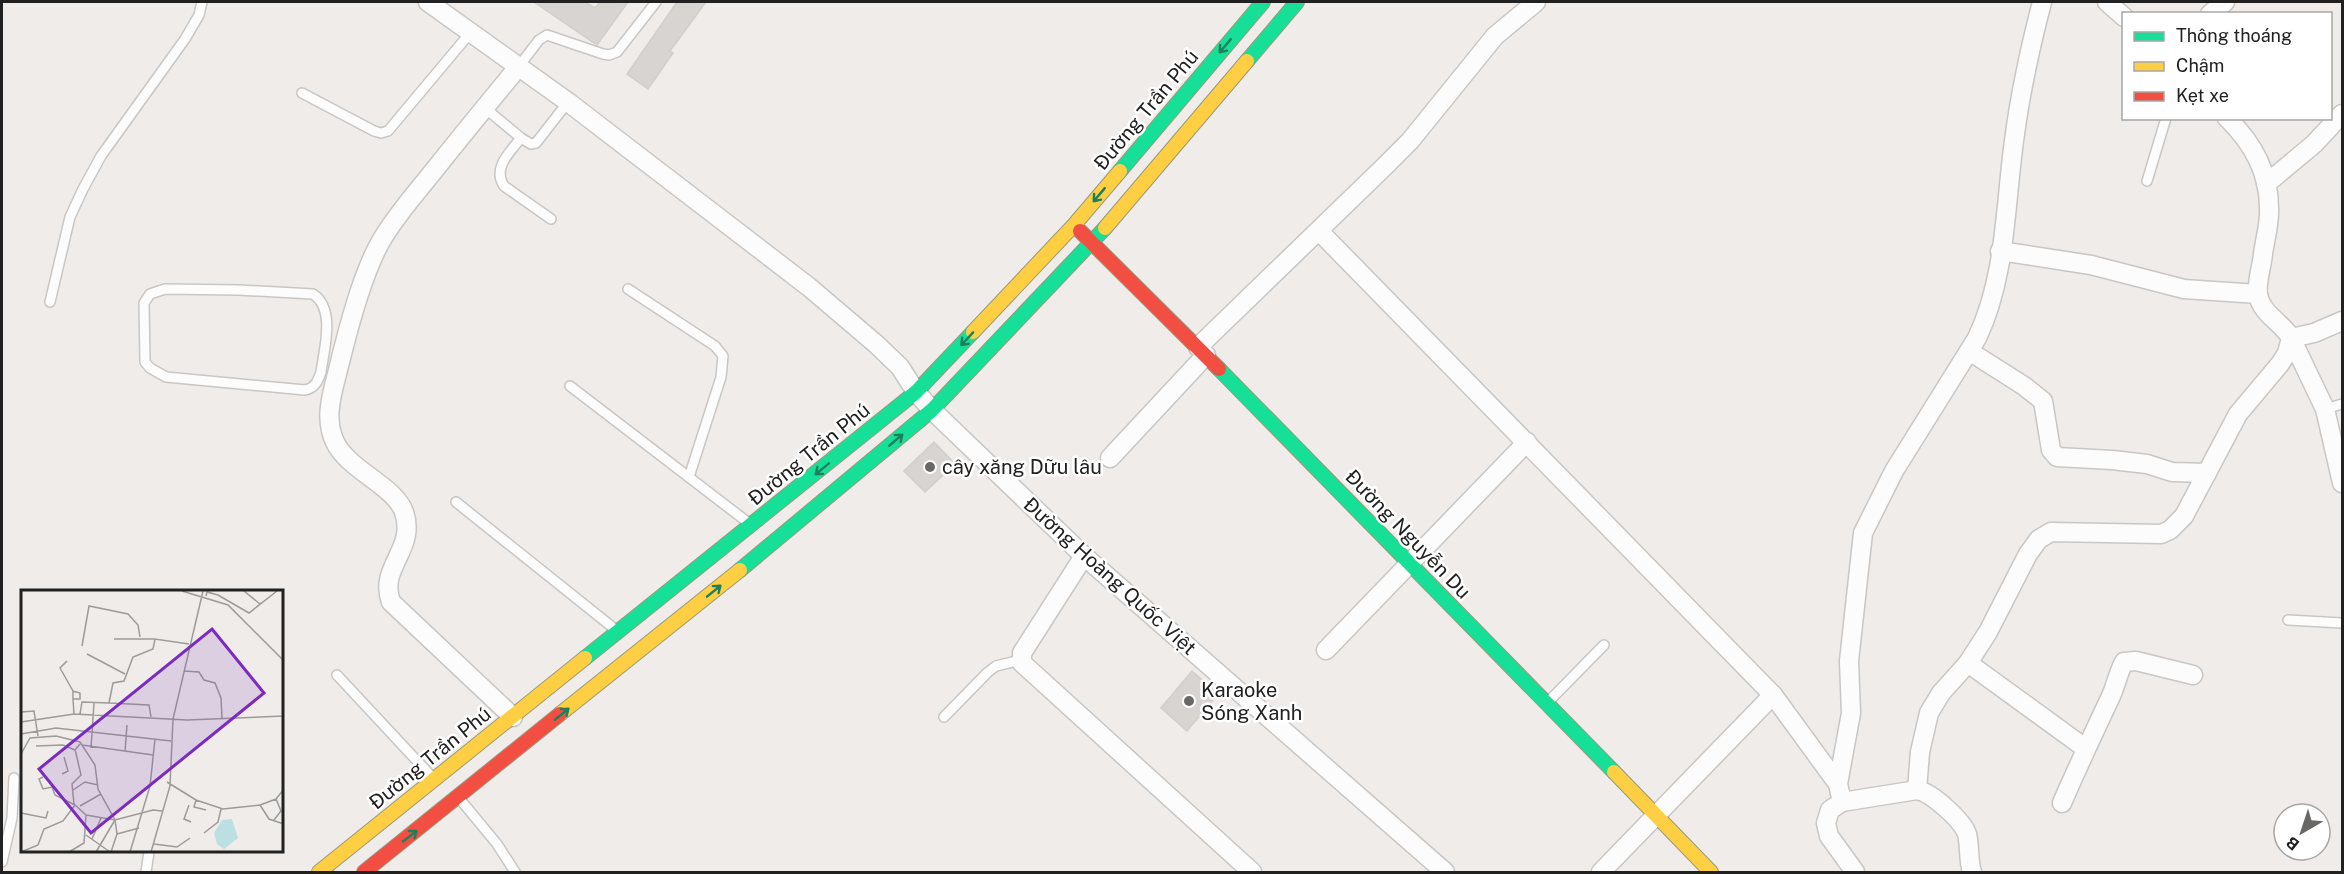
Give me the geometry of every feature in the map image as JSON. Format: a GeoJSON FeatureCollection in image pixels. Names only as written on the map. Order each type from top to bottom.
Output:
{"type":"FeatureCollection","features":[{"type":"Feature","properties":{"kind":"main road","name":"Đường Trần Phú"},"geometry":{"type":"LineString","coordinates":[[319,873],[916,393],[1074,225],[1263,2]]}},
{"type":"Feature","properties":{"kind":"main road"},"geometry":{"type":"LineString","coordinates":[[364,873],[770,546],[932,410],[1092,243],[1297,2]]}},
{"type":"Feature","properties":{"kind":"main road","name":"Đường Nguyễn Du"},"geometry":{"type":"LineString","coordinates":[[1074,225],[1202,351],[1658,815],[1711,873]]}},
{"type":"Feature","properties":{"kind":"street","name":"Đường Hoàng Quốc Việt"},"geometry":{"type":"LineString","coordinates":[[428,2],[568,102],[818,294],[900,367],[916,393],[932,410],[1084,556],[1445,873]]}},
{"type":"Feature","properties":{"kind":"street"},"geometry":{"type":"LineString","coordinates":[[1110,458],[1202,351],[1410,141],[1495,36],[1536,2]]}},
{"type":"Feature","properties":{"kind":"street"},"geometry":{"type":"LineString","coordinates":[[1842,802],[1838,784],[1851,713],[1849,661],[1863,533],[1894,471],[1969,351],[1988,316],[2000,251],[2026,62],[2042,2]]}},
{"type":"Feature","properties":{"kind":"street"},"geometry":{"type":"LineString","coordinates":[[2108,2],[2122,15]]}},
{"type":"Feature","properties":{"kind":"street"},"geometry":{"type":"LineString","coordinates":[[2213,12],[2225,2]]}},
{"type":"Feature","properties":{"kind":"street"},"geometry":{"type":"LineString","coordinates":[[513,717],[391,602],[387,592],[388,577],[406,541],[407,526],[404,510],[394,497],[352,463],[335,443],[328,408],[351,321],[373,260],[393,223],[519,66]]}},
{"type":"Feature","properties":{"kind":"street"},"geometry":{"type":"LineString","coordinates":[[2266,184],[2314,144],[2343,114]]}},
{"type":"Feature","properties":{"kind":"street"},"geometry":{"type":"LineString","coordinates":[[2229,120],[2253,148],[2266,184],[2270,208],[2258,294],[2263,308],[2271,318],[2286,329],[2325,409],[2343,483]]}},
{"type":"Feature","properties":{"kind":"street"},"geometry":{"type":"LineString","coordinates":[[1319,231],[1527,441],[1773,695],[1838,784]]}},
{"type":"Feature","properties":{"kind":"street"},"geometry":{"type":"LineString","coordinates":[[2000,251],[2091,265],[2184,289],[2258,294]]}},
{"type":"Feature","properties":{"kind":"street"},"geometry":{"type":"LineString","coordinates":[[2291,338],[2314,333],[2343,321]]}},
{"type":"Feature","properties":{"kind":"street"},"geometry":{"type":"LineString","coordinates":[[1917,790],[1920,752],[1929,713],[1941,693],[1968,663],[1988,632],[2028,554],[2039,539],[2051,532],[2065,531],[2161,534],[2170,530],[2184,516],[2238,414],[2287,353],[2291,338]]}},
{"type":"Feature","properties":{"kind":"street"},"geometry":{"type":"LineString","coordinates":[[1969,351],[2043,401],[2051,450],[2056,457],[2112,460],[2147,464],[2172,472],[2207,473]]}},
{"type":"Feature","properties":{"kind":"street"},"geometry":{"type":"LineString","coordinates":[[1326,650],[1527,441]]}},
{"type":"Feature","properties":{"kind":"street"},"geometry":{"type":"LineString","coordinates":[[1084,556],[1022,653],[1021,660],[1025,667],[1252,873]]}},
{"type":"Feature","properties":{"kind":"street"},"geometry":{"type":"LineString","coordinates":[[2062,803],[2124,662],[2136,661],[2193,675]]}},
{"type":"Feature","properties":{"kind":"street"},"geometry":{"type":"LineString","coordinates":[[1968,663],[2085,748]]}},
{"type":"Feature","properties":{"kind":"street"},"geometry":{"type":"LineString","coordinates":[[1601,873],[1773,695]]}},
{"type":"Feature","properties":{"kind":"street"},"geometry":{"type":"LineString","coordinates":[[1855,873],[1829,836],[1826,823],[1830,810],[1842,802],[1917,790],[1925,791],[1941,804],[1966,834],[1968,860],[1972,873]]}},
{"type":"Feature","properties":{"kind":"lane"},"geometry":{"type":"LineString","coordinates":[[50,302],[70,217],[83,189],[101,156],[185,39],[199,15],[202,2]]}},
{"type":"Feature","properties":{"kind":"lane"},"geometry":{"type":"LineString","coordinates":[[519,66],[539,40],[547,35],[603,54],[609,55],[617,52],[656,2]]}},
{"type":"Feature","properties":{"kind":"lane"},"geometry":{"type":"LineString","coordinates":[[302,93],[377,132],[388,131],[471,32]]}},
{"type":"Feature","properties":{"kind":"lane"},"geometry":{"type":"LineString","coordinates":[[485,108],[531,144],[536,143],[568,102]]}},
{"type":"Feature","properties":{"kind":"lane"},"geometry":{"type":"LineString","coordinates":[[2147,181],[2165,120]]}},
{"type":"Feature","properties":{"kind":"lane"},"geometry":{"type":"LineString","coordinates":[[521,138],[502,162],[500,181],[551,219]]}},
{"type":"Feature","properties":{"kind":"lane"},"geometry":{"type":"LineString","coordinates":[[165,289],[312,294],[321,301],[327,320],[321,372],[315,385],[309,389],[166,377],[150,368],[146,362],[144,303],[150,294],[165,289]]}},
{"type":"Feature","properties":{"kind":"lane"},"geometry":{"type":"LineString","coordinates":[[628,290],[715,346],[723,356],[721,377],[689,477]]}},
{"type":"Feature","properties":{"kind":"lane"},"geometry":{"type":"LineString","coordinates":[[327,320],[351,321]]}},
{"type":"Feature","properties":{"kind":"lane"},"geometry":{"type":"LineString","coordinates":[[570,386],[752,525]]}},
{"type":"Feature","properties":{"kind":"lane"},"geometry":{"type":"LineString","coordinates":[[2325,409],[2343,404]]}},
{"type":"Feature","properties":{"kind":"lane"},"geometry":{"type":"LineString","coordinates":[[456,502],[618,632]]}},
{"type":"Feature","properties":{"kind":"lane"},"geometry":{"type":"LineString","coordinates":[[2288,620],[2343,623]]}},
{"type":"Feature","properties":{"kind":"lane"},"geometry":{"type":"LineString","coordinates":[[1547,703],[1604,645]]}},
{"type":"Feature","properties":{"kind":"lane"},"geometry":{"type":"LineString","coordinates":[[944,717],[996,666],[1021,660]]}},
{"type":"Feature","properties":{"kind":"lane"},"geometry":{"type":"LineString","coordinates":[[338,675],[435,779]]}},
{"type":"Feature","properties":{"kind":"lane"},"geometry":{"type":"LineString","coordinates":[[2,862],[12,818],[14,778]]}},
{"type":"Feature","properties":{"kind":"lane"},"geometry":{"type":"LineString","coordinates":[[459,798],[497,844],[515,873]]}},
{"type":"Feature","properties":{"kind":"lane"},"geometry":{"type":"LineString","coordinates":[[146,873],[149,853]]}},
{"type":"Feature","properties":{"kind":"building"},"geometry":{"type":"Polygon","coordinates":[[[534,2],[585,2],[595,8],[600,2],[628,2],[597,45],[534,2]]]}},
{"type":"Feature","properties":{"kind":"building"},"geometry":{"type":"Polygon","coordinates":[[[677,2],[706,2],[670,51],[673,53],[648,89],[627,74],[677,2]]]}},
{"type":"Feature","properties":{"kind":"building","name":"cây xăng Dữu lâu"},"geometry":{"type":"Polygon","coordinates":[[[934,442],[955,464],[925,492],[904,471],[934,442]]]}},
{"type":"Feature","properties":{"kind":"building","name":"Karaoke Sóng Xanh"},"geometry":{"type":"Polygon","coordinates":[[[1192,671],[1218,694],[1187,731],[1161,708],[1192,671]]]}},
{"type":"Feature","properties":{"kind":"traffic: fast"},"geometry":{"type":"LineString","coordinates":[[1120,171],[1263,2]]}},
{"type":"Feature","properties":{"kind":"traffic: fast"},"geometry":{"type":"LineString","coordinates":[[1247,61],[1297,2]]}},
{"type":"Feature","properties":{"kind":"traffic: fast"},"geometry":{"type":"LineString","coordinates":[[740,570],[932,410],[1105,228]]}},
{"type":"Feature","properties":{"kind":"traffic: fast"},"geometry":{"type":"LineString","coordinates":[[585,658],[916,392],[973,332]]}},
{"type":"Feature","properties":{"kind":"traffic: fast"},"geometry":{"type":"LineString","coordinates":[[1219,369],[1614,772]]}},
{"type":"Feature","properties":{"kind":"traffic: slow"},"geometry":{"type":"LineString","coordinates":[[1105,228],[1247,61]]}},
{"type":"Feature","properties":{"kind":"traffic: slow"},"geometry":{"type":"LineString","coordinates":[[973,332],[1074,225],[1120,171]]}},
{"type":"Feature","properties":{"kind":"traffic: slow"},"geometry":{"type":"LineString","coordinates":[[560,714],[740,570]]}},
{"type":"Feature","properties":{"kind":"traffic: slow"},"geometry":{"type":"LineString","coordinates":[[319,872],[585,658]]}},
{"type":"Feature","properties":{"kind":"traffic: slow"},"geometry":{"type":"LineString","coordinates":[[1614,772],[1711,872]]}},
{"type":"Feature","properties":{"kind":"traffic: jam"},"geometry":{"type":"LineString","coordinates":[[1080,231],[1219,369]]}},
{"type":"Feature","properties":{"kind":"traffic: jam"},"geometry":{"type":"LineString","coordinates":[[364,872],[560,714]]}},
{"type":"Feature","properties":{"kind":"place","name":"cây xăng Dữu lâu"},"geometry":{"type":"Point","coordinates":[930,467]}},
{"type":"Feature","properties":{"kind":"place","name":"Karaoke Sóng Xanh"},"geometry":{"type":"Point","coordinates":[1189,701]}}]}
